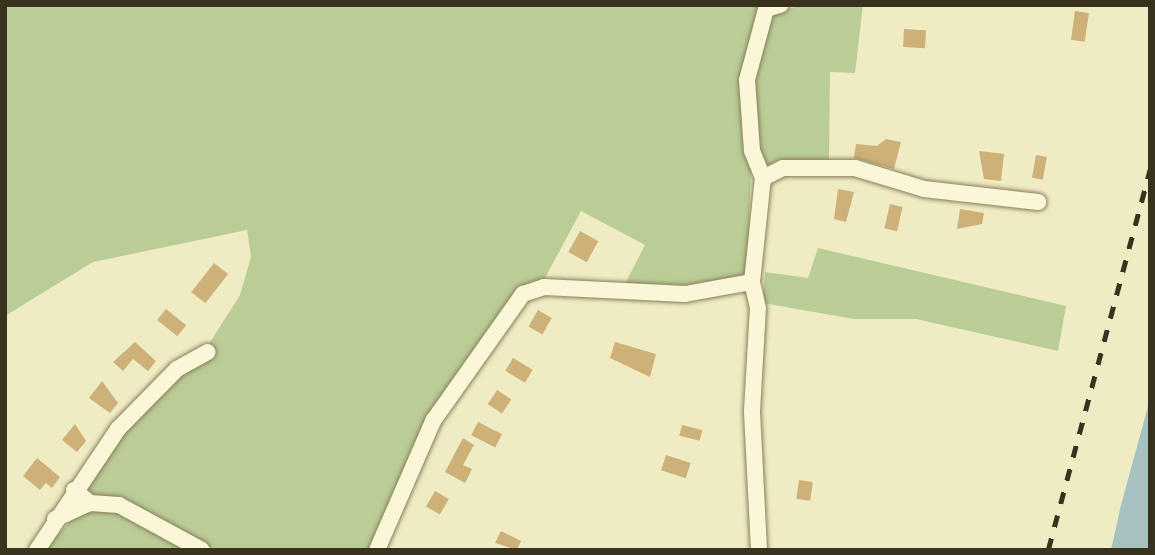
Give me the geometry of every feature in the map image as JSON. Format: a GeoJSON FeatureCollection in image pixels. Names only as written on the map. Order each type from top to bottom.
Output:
{"type":"FeatureCollection","features":[{"type":"Feature","properties":{"kind":"street"},"geometry":{"type":"LineString","coordinates":[[759,550],[753,472],[758,308],[752,282],[764,178],[752,150],[747,80],[766,9],[780,5]]}},
{"type":"Feature","properties":{"kind":"street"},"geometry":{"type":"LineString","coordinates":[[764,178],[783,168],[855,168],[924,189],[1038,202]]}},
{"type":"Feature","properties":{"kind":"street"},"geometry":{"type":"LineString","coordinates":[[377,550],[433,421],[523,294],[544,288],[685,294],[752,282]]}},
{"type":"Feature","properties":{"kind":"street"},"geometry":{"type":"LineString","coordinates":[[37,550],[74,490],[142,403],[177,369],[208,352]]}},
{"type":"Feature","properties":{"kind":"street"},"geometry":{"type":"LineString","coordinates":[[74,490],[90,503]]}},
{"type":"Feature","properties":{"kind":"street"},"geometry":{"type":"LineString","coordinates":[[55,519],[90,503],[119,505],[202,550]]}},
{"type":"Feature","properties":{"kind":"green space"},"geometry":{"type":"Polygon","coordinates":[[[5,5],[767,5],[757,20],[747,275],[692,287],[623,288],[645,245],[581,211],[544,280],[469,364],[371,550],[217,550],[85,491],[122,432],[179,372],[210,357],[209,344],[240,295],[251,257],[247,230],[93,262],[5,316],[5,5]]]}},
{"type":"Feature","properties":{"kind":"green space"},"geometry":{"type":"Polygon","coordinates":[[[802,5],[863,5],[855,73],[830,72],[829,160],[775,165],[763,163],[759,151],[753,79],[764,24],[774,13],[802,5]]]}},
{"type":"Feature","properties":{"kind":"green space"},"geometry":{"type":"Polygon","coordinates":[[[818,248],[1066,306],[1058,351],[916,319],[854,319],[763,303],[765,272],[808,278],[818,248]]]}},
{"type":"Feature","properties":{"kind":"green space"},"geometry":{"type":"Polygon","coordinates":[[[113,508],[193,550],[43,550],[71,521],[91,509],[113,508]]]}},
{"type":"Feature","properties":{"kind":"water"},"geometry":{"type":"Polygon","coordinates":[[[1150,399],[1150,550],[1111,550],[1121,505],[1150,399]]]}},
{"type":"Feature","properties":{"kind":"building"},"geometry":{"type":"Polygon","coordinates":[[[1075,11],[1089,13],[1085,42],[1071,40],[1075,11]]]}},
{"type":"Feature","properties":{"kind":"building"},"geometry":{"type":"Polygon","coordinates":[[[904,29],[926,30],[925,48],[903,47],[904,29]]]}},
{"type":"Feature","properties":{"kind":"building"},"geometry":{"type":"Polygon","coordinates":[[[886,139],[901,142],[894,169],[854,158],[856,144],[877,146],[886,139]]]}},
{"type":"Feature","properties":{"kind":"building"},"geometry":{"type":"Polygon","coordinates":[[[979,151],[1004,154],[1001,181],[984,179],[979,151]]]}},
{"type":"Feature","properties":{"kind":"building"},"geometry":{"type":"Polygon","coordinates":[[[1036,155],[1047,157],[1043,180],[1032,178],[1036,155]]]}},
{"type":"Feature","properties":{"kind":"building"},"geometry":{"type":"Polygon","coordinates":[[[838,189],[854,192],[846,222],[834,219],[838,189]]]}},
{"type":"Feature","properties":{"kind":"building"},"geometry":{"type":"Polygon","coordinates":[[[890,204],[903,207],[897,231],[884,228],[890,204]]]}},
{"type":"Feature","properties":{"kind":"building"},"geometry":{"type":"Polygon","coordinates":[[[960,209],[984,213],[982,224],[957,229],[960,209]]]}},
{"type":"Feature","properties":{"kind":"building"},"geometry":{"type":"Polygon","coordinates":[[[580,231],[598,241],[587,262],[568,252],[580,231]]]}},
{"type":"Feature","properties":{"kind":"building"},"geometry":{"type":"Polygon","coordinates":[[[214,263],[228,274],[205,303],[191,292],[214,263]]]}},
{"type":"Feature","properties":{"kind":"building"},"geometry":{"type":"Polygon","coordinates":[[[166,309],[186,325],[177,336],[157,320],[166,309]]]}},
{"type":"Feature","properties":{"kind":"building"},"geometry":{"type":"Polygon","coordinates":[[[538,310],[552,318],[542,334],[528,326],[538,310]]]}},
{"type":"Feature","properties":{"kind":"building"},"geometry":{"type":"Polygon","coordinates":[[[135,342],[156,361],[148,371],[133,359],[123,371],[113,362],[135,342]]]}},
{"type":"Feature","properties":{"kind":"building"},"geometry":{"type":"Polygon","coordinates":[[[615,342],[656,354],[650,377],[610,358],[615,342]]]}},
{"type":"Feature","properties":{"kind":"building"},"geometry":{"type":"Polygon","coordinates":[[[513,358],[533,370],[525,383],[505,371],[513,358]]]}},
{"type":"Feature","properties":{"kind":"building"},"geometry":{"type":"Polygon","coordinates":[[[102,381],[118,403],[110,413],[89,398],[102,381]]]}},
{"type":"Feature","properties":{"kind":"building"},"geometry":{"type":"Polygon","coordinates":[[[497,390],[511,399],[502,414],[488,404],[497,390]]]}},
{"type":"Feature","properties":{"kind":"building"},"geometry":{"type":"Polygon","coordinates":[[[478,422],[502,434],[495,448],[471,435],[478,422]]]}},
{"type":"Feature","properties":{"kind":"building"},"geometry":{"type":"Polygon","coordinates":[[[75,424],[86,441],[77,452],[62,440],[75,424]]]}},
{"type":"Feature","properties":{"kind":"building"},"geometry":{"type":"Polygon","coordinates":[[[682,425],[702,430],[700,441],[679,436],[682,425]]]}},
{"type":"Feature","properties":{"kind":"building"},"geometry":{"type":"Polygon","coordinates":[[[463,438],[474,445],[463,465],[472,469],[465,483],[445,472],[463,438]]]}},
{"type":"Feature","properties":{"kind":"building"},"geometry":{"type":"Polygon","coordinates":[[[666,455],[691,463],[686,478],[661,470],[666,455]]]}},
{"type":"Feature","properties":{"kind":"building"},"geometry":{"type":"Polygon","coordinates":[[[37,458],[60,477],[52,488],[46,483],[40,490],[23,476],[37,458]]]}},
{"type":"Feature","properties":{"kind":"building"},"geometry":{"type":"Polygon","coordinates":[[[799,480],[813,482],[810,501],[796,499],[799,480]]]}},
{"type":"Feature","properties":{"kind":"building"},"geometry":{"type":"Polygon","coordinates":[[[435,491],[449,499],[440,515],[426,507],[435,491]]]}},
{"type":"Feature","properties":{"kind":"building"},"geometry":{"type":"Polygon","coordinates":[[[501,531],[521,541],[517,550],[495,543],[501,531]]]}},
{"type":"Feature","properties":{"kind":"railway"},"geometry":{"type":"LineString","coordinates":[[1048,550],[1150,169]]}}]}
